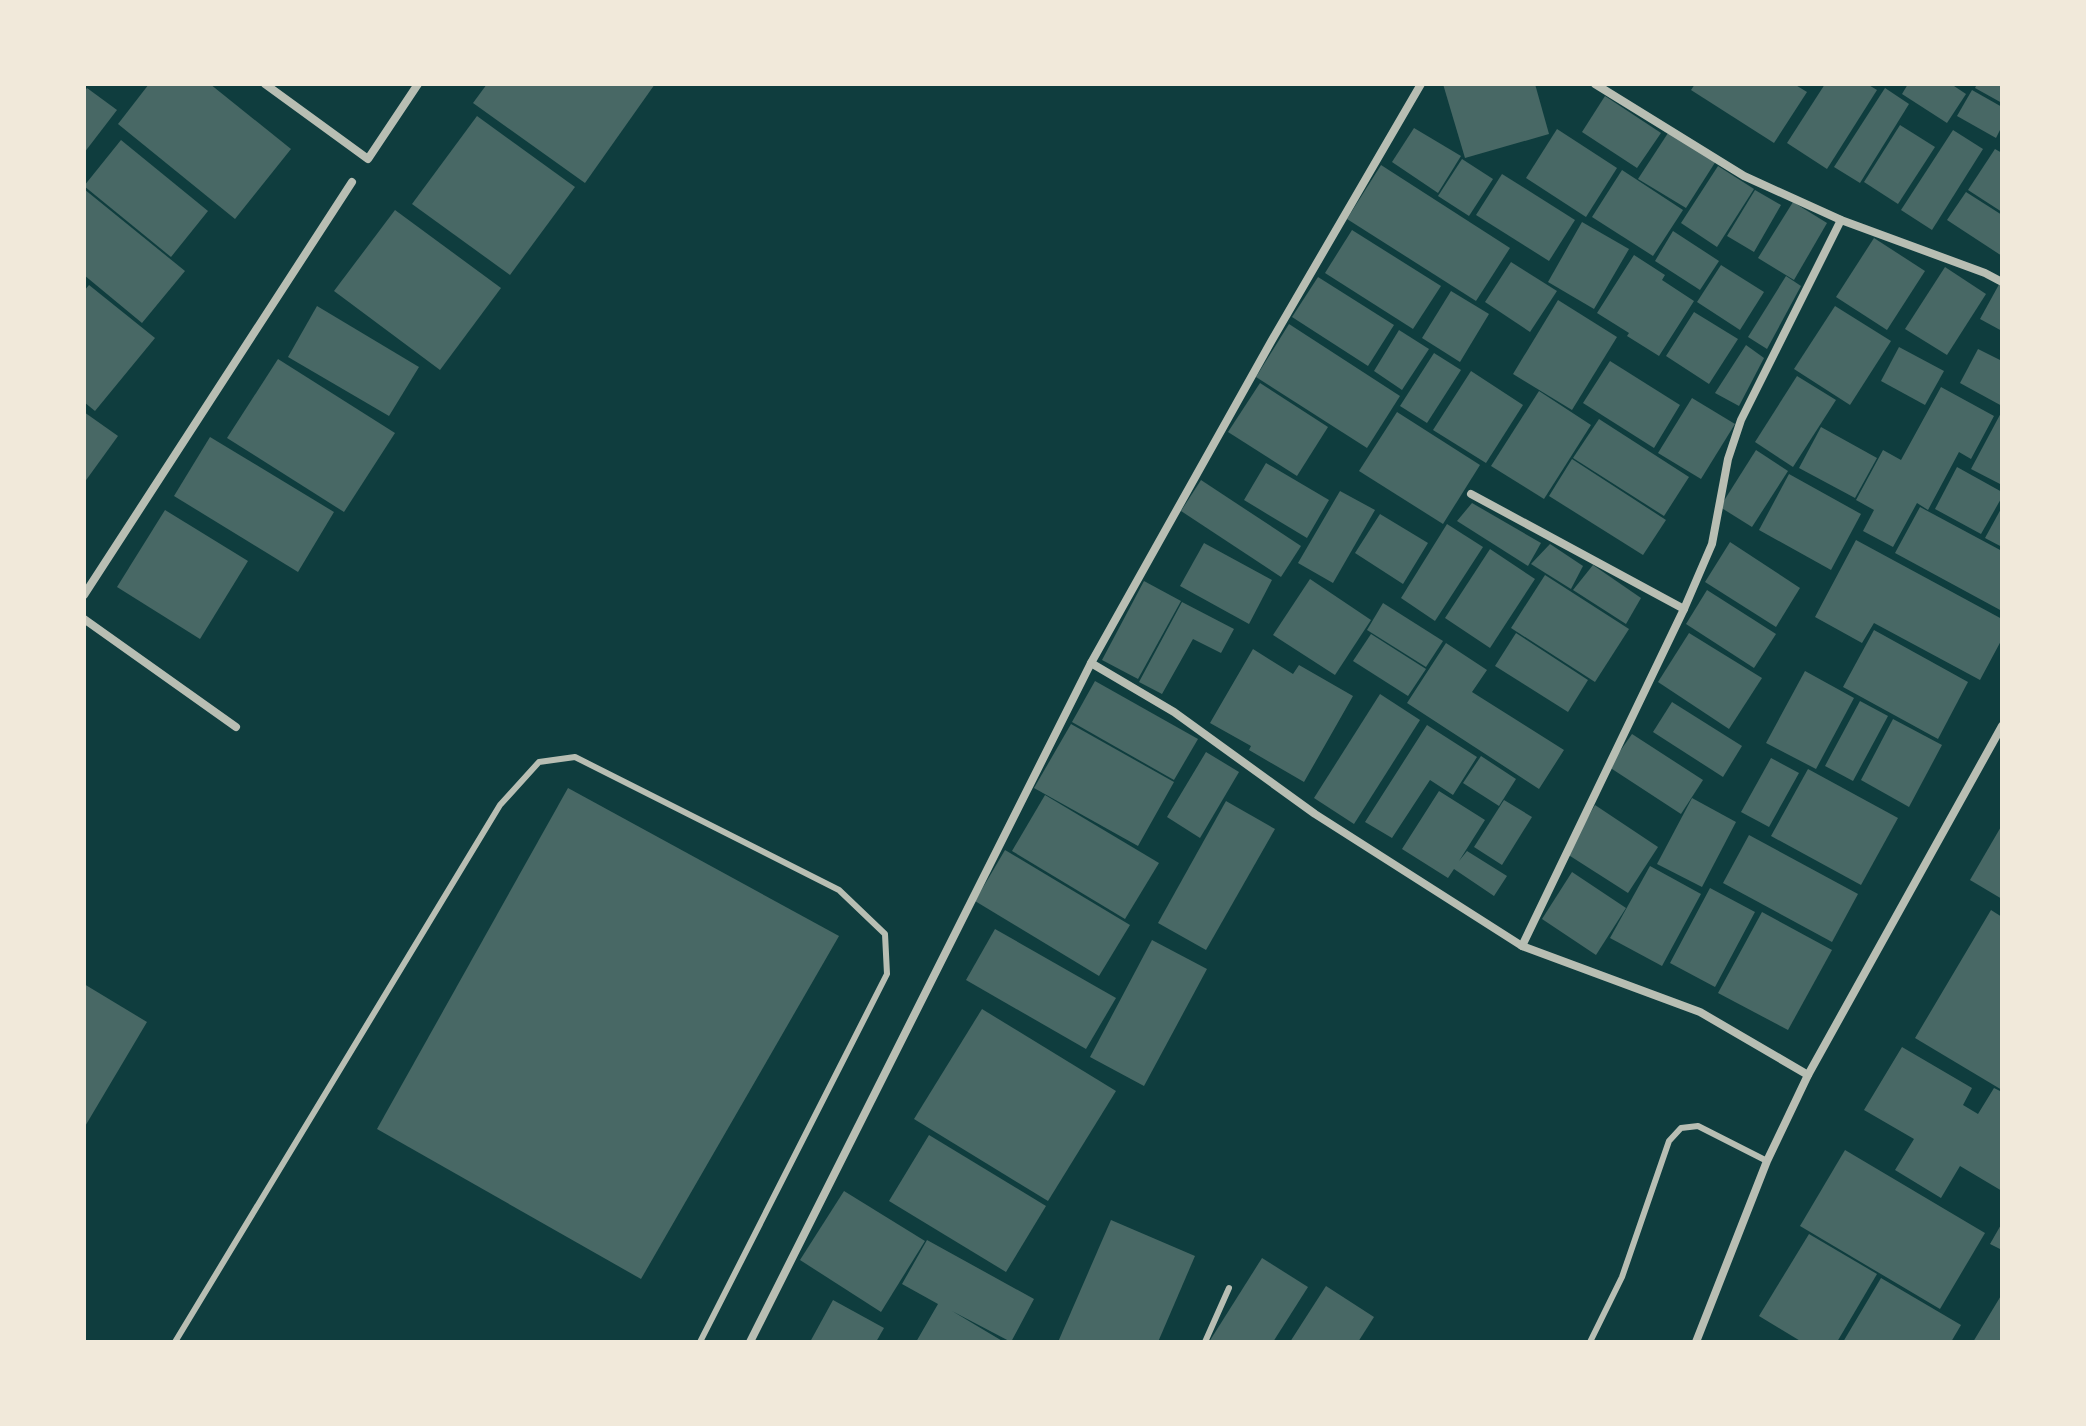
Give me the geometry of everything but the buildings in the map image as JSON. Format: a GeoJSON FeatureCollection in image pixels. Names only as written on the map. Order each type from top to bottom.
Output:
{"type":"FeatureCollection","features":[{"type":"Feature","properties":{"kind":"street"},"geometry":{"type":"LineString","coordinates":[[265,84],[368,159],[418,84]]}},
{"type":"Feature","properties":{"kind":"street"},"geometry":{"type":"LineString","coordinates":[[750,1342],[1091,663],[1272,340],[1421,84]]}},
{"type":"Feature","properties":{"kind":"street"},"geometry":{"type":"LineString","coordinates":[[1595,84],[1744,176],[1841,220],[2002,282]]}},
{"type":"Feature","properties":{"kind":"street"},"geometry":{"type":"LineString","coordinates":[[84,595],[352,182]]}},
{"type":"Feature","properties":{"kind":"street"},"geometry":{"type":"LineString","coordinates":[[1522,946],[1684,609],[1712,544],[1728,459],[1741,420],[1841,220]]}},
{"type":"Feature","properties":{"kind":"street"},"geometry":{"type":"LineString","coordinates":[[1471,494],[1684,609]]}},
{"type":"Feature","properties":{"kind":"street"},"geometry":{"type":"LineString","coordinates":[[84,619],[236,727]]}},
{"type":"Feature","properties":{"kind":"street"},"geometry":{"type":"LineString","coordinates":[[1091,663],[1174,712],[1315,814],[1522,946],[1700,1012],[1808,1075]]}},
{"type":"Feature","properties":{"kind":"street"},"geometry":{"type":"LineString","coordinates":[[1696,1342],[1767,1161],[1808,1075],[2002,726]]}},
{"type":"Feature","properties":{"kind":"lane"},"geometry":{"type":"LineString","coordinates":[[175,1342],[500,805],[539,762],[575,757],[839,890],[885,934],[887,974],[700,1342]]}},
{"type":"Feature","properties":{"kind":"lane"},"geometry":{"type":"LineString","coordinates":[[1590,1342],[1622,1277],[1669,1141],[1681,1128],[1698,1126],[1767,1161]]}},
{"type":"Feature","properties":{"kind":"lane"},"geometry":{"type":"LineString","coordinates":[[1205,1342],[1229,1288]]}}]}
